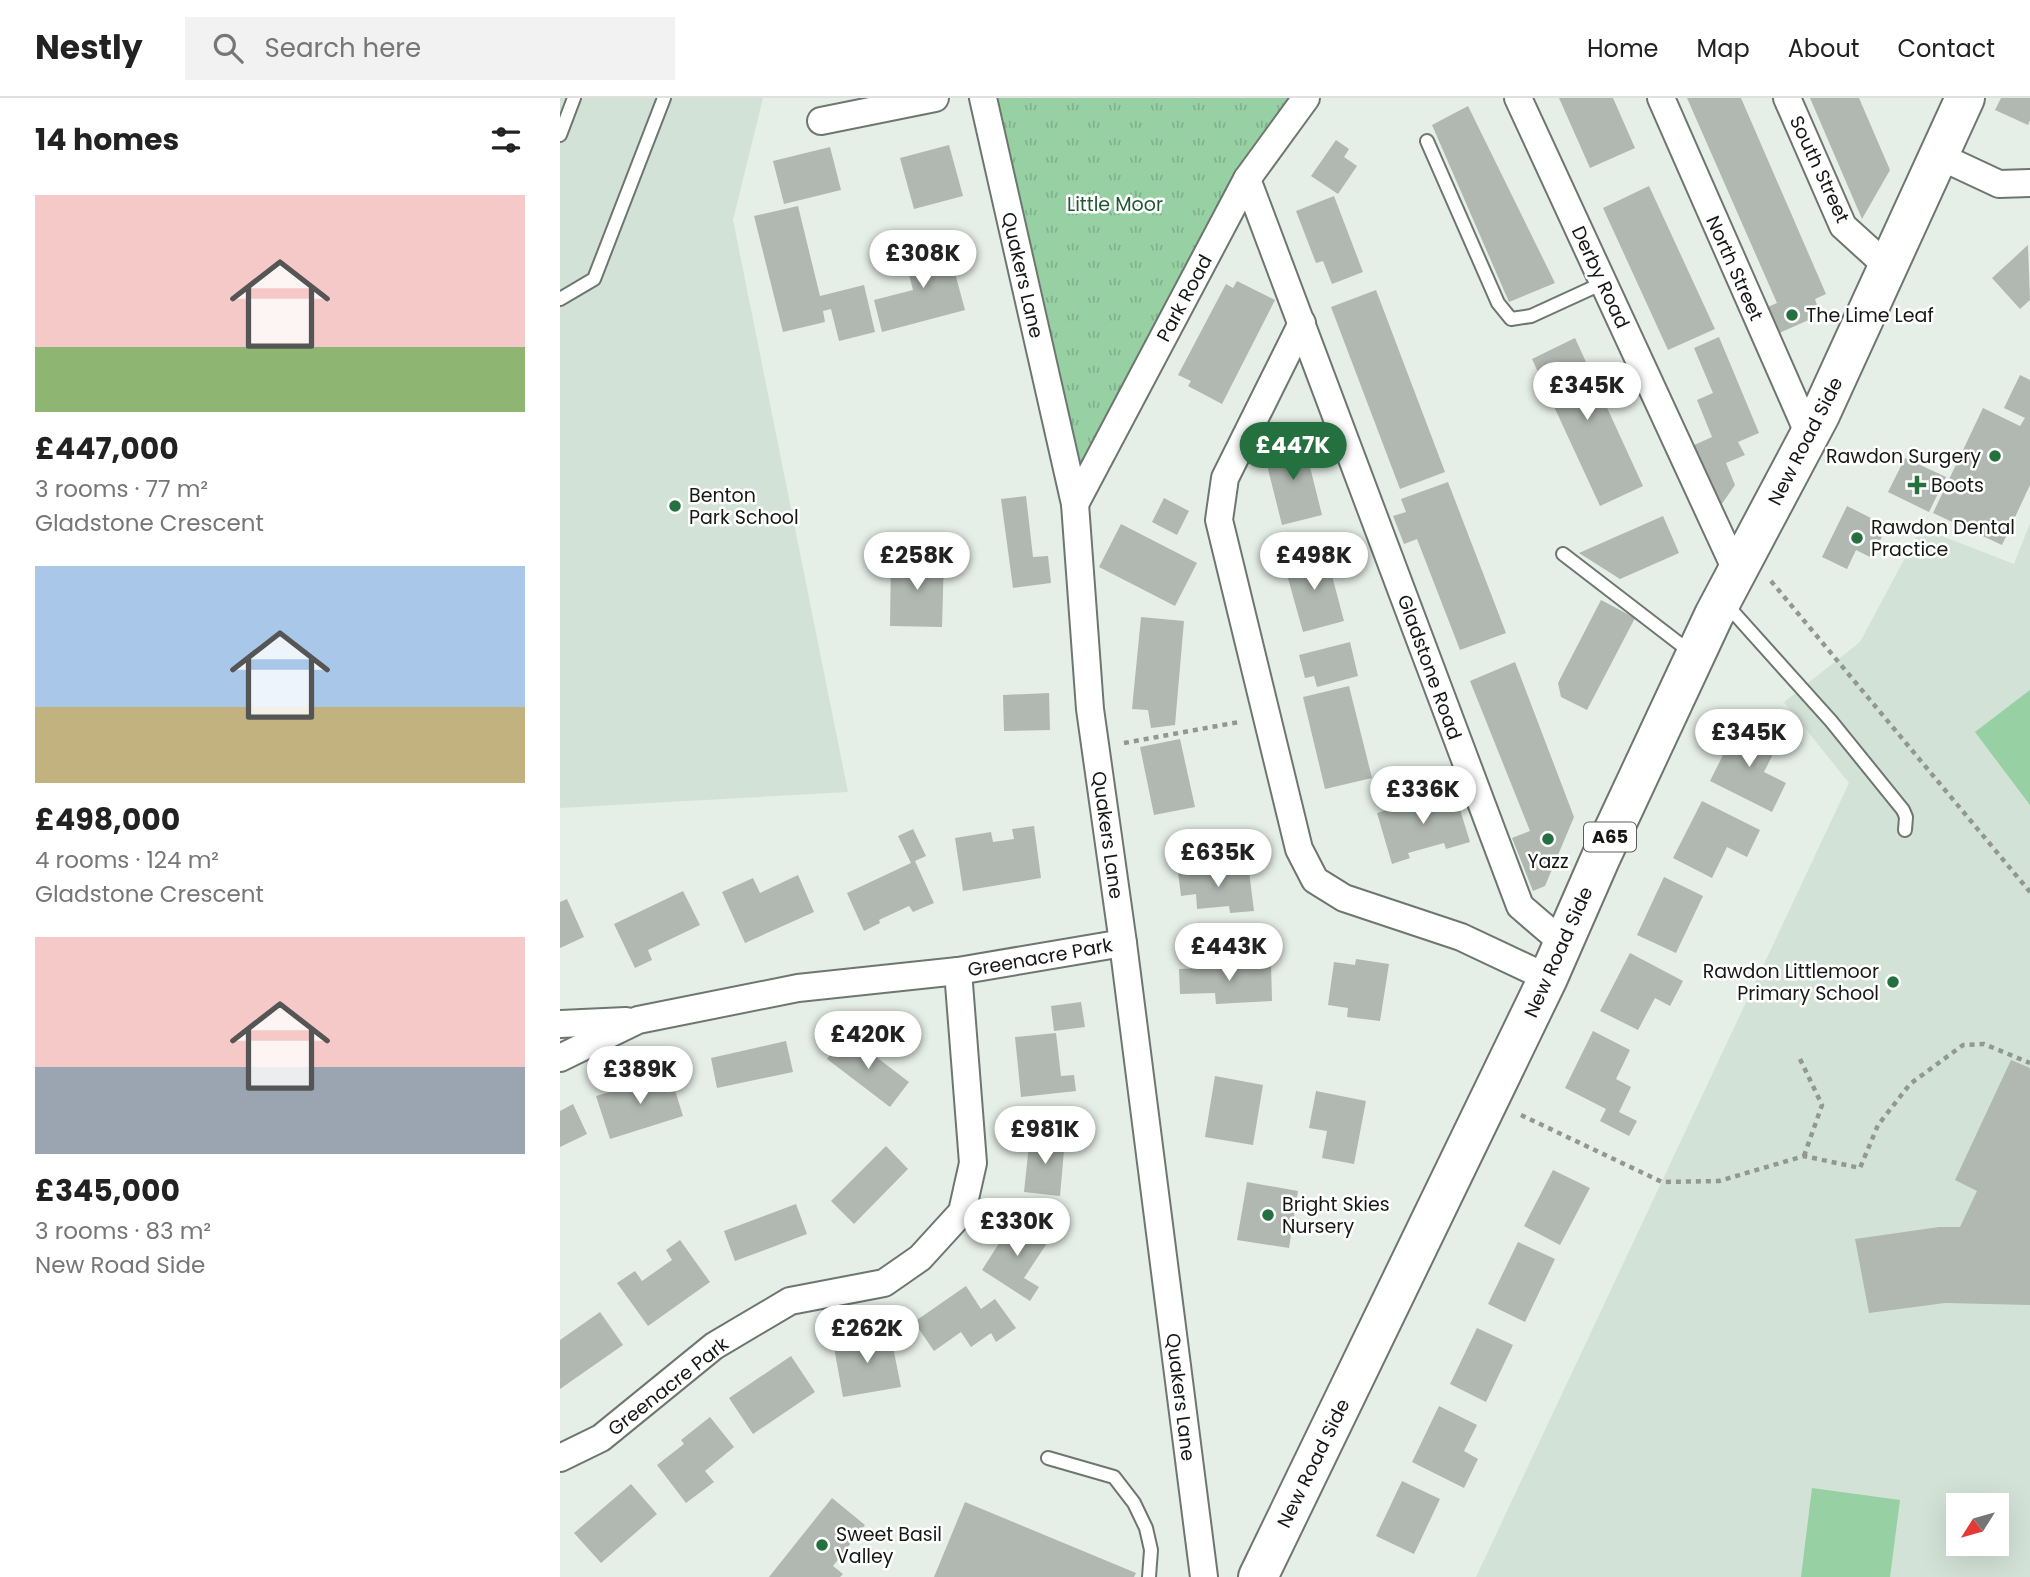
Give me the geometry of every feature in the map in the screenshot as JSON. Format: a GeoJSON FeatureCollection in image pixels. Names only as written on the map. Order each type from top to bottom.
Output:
{"type":"FeatureCollection","features":[{"type":"Feature","properties":{"kind":"main road","name":"New Road Side"},"geometry":{"type":"LineString","coordinates":[[1258,1577],[1548,978],[1735,574],[1810,437],[1965,98]]}},
{"type":"Feature","properties":{"kind":"street"},"geometry":{"type":"LineString","coordinates":[[821,121],[935,98]]}},
{"type":"Feature","properties":{"kind":"street","name":"Quakers Lane"},"geometry":{"type":"LineString","coordinates":[[983,98],[1075,504],[1090,709],[1204,1577]]}},
{"type":"Feature","properties":{"kind":"street","name":"Park Road"},"geometry":{"type":"LineString","coordinates":[[1075,504],[1247,179],[1306,98]]}},
{"type":"Feature","properties":{"kind":"street","name":"Derby Road"},"geometry":{"type":"LineString","coordinates":[[1518,98],[1735,574]]}},
{"type":"Feature","properties":{"kind":"street","name":"North Street"},"geometry":{"type":"LineString","coordinates":[[1661,98],[1810,437]]}},
{"type":"Feature","properties":{"kind":"street","name":"South Street"},"geometry":{"type":"LineString","coordinates":[[1787,98],[1843,226],[1887,266]]}},
{"type":"Feature","properties":{"kind":"street"},"geometry":{"type":"LineString","coordinates":[[1937,155],[1999,184],[2030,183]]}},
{"type":"Feature","properties":{"kind":"street","name":"Gladstone Road"},"geometry":{"type":"LineString","coordinates":[[1247,179],[1520,906],[1563,943]]}},
{"type":"Feature","properties":{"kind":"street"},"geometry":{"type":"LineString","coordinates":[[1302,323],[1225,478],[1219,520],[1299,849],[1315,880],[1344,898],[1461,937],[1548,978]]}},
{"type":"Feature","properties":{"kind":"street","name":"Greenacre Park"},"geometry":{"type":"LineString","coordinates":[[560,1024],[638,1020],[799,988],[958,971],[1122,943]]}},
{"type":"Feature","properties":{"kind":"street","name":"Greenacre Park"},"geometry":{"type":"LineString","coordinates":[[560,1458],[601,1438],[714,1346],[790,1301],[884,1283],[920,1258],[962,1212],[974,1163],[958,971]]}},
{"type":"Feature","properties":{"kind":"street","name":"Greenacre Park"},"geometry":{"type":"LineString","coordinates":[[560,1058],[638,1020]]}},
{"type":"Feature","properties":{"kind":"lane"},"geometry":{"type":"LineString","coordinates":[[560,135],[574,98]]}},
{"type":"Feature","properties":{"kind":"lane"},"geometry":{"type":"LineString","coordinates":[[560,299],[594,279],[664,98]]}},
{"type":"Feature","properties":{"kind":"lane"},"geometry":{"type":"LineString","coordinates":[[1427,141],[1498,303],[1511,319],[1531,316],[1604,283]]}},
{"type":"Feature","properties":{"kind":"lane"},"geometry":{"type":"LineString","coordinates":[[1563,554],[1696,656]]}},
{"type":"Feature","properties":{"kind":"lane"},"geometry":{"type":"LineString","coordinates":[[1735,574],[1831,721],[1903,810],[1907,823],[1905,830]]}},
{"type":"Feature","properties":{"kind":"lane"},"geometry":{"type":"LineString","coordinates":[[1048,1458],[1114,1477],[1134,1503],[1146,1528],[1152,1550],[1149,1577]]}},
{"type":"Feature","properties":{"kind":"path"},"geometry":{"type":"LineString","coordinates":[[1735,574],[2030,892]]}},
{"type":"Feature","properties":{"kind":"path"},"geometry":{"type":"LineString","coordinates":[[1096,748],[1267,717]]}},
{"type":"Feature","properties":{"kind":"path"},"geometry":{"type":"LineString","coordinates":[[1489,1100],[1662,1182],[1719,1181],[1804,1156],[1860,1168],[1878,1125],[1910,1084],[1963,1045],[1984,1044],[2030,1063]]}},
{"type":"Feature","properties":{"kind":"path"},"geometry":{"type":"LineString","coordinates":[[1800,1059],[1822,1105],[1804,1156]]}},
{"type":"Feature","properties":{"kind":"shaded area","name":"Benton Park School"},"geometry":{"type":"Polygon","coordinates":[[[560,98],[763,98],[733,220],[848,792],[560,808],[560,98]]]}},
{"type":"Feature","properties":{"kind":"shaded area","name":"Rawdon Littlemoor Primary School"},"geometry":{"type":"Polygon","coordinates":[[[2030,523],[2030,1577],[1476,1577],[1849,783],[1784,702],[1860,642],[1921,528],[2014,564],[2030,523]]]}},
{"type":"Feature","properties":{"kind":"green space","name":"Little Moor"},"geometry":{"type":"Polygon","coordinates":[[[983,98],[1306,98],[1075,504],[983,98]]]}},
{"type":"Feature","properties":{"kind":"green space"},"geometry":{"type":"Polygon","coordinates":[[[2030,690],[2030,805],[1975,732],[2030,690]]]}},
{"type":"Feature","properties":{"kind":"green space"},"geometry":{"type":"Polygon","coordinates":[[[1812,1488],[1900,1500],[1890,1577],[1801,1577],[1812,1488]]]}},
{"type":"Feature","properties":{"kind":"building"},"geometry":{"type":"Polygon","coordinates":[[[1559,98],[1613,98],[1635,148],[1590,168],[1559,98]]]}},
{"type":"Feature","properties":{"kind":"building"},"geometry":{"type":"Polygon","coordinates":[[[1687,98],[1741,98],[1826,294],[1815,299],[1818,308],[1808,312],[1811,319],[1772,336],[1761,310],[1777,303],[1687,98]]]}},
{"type":"Feature","properties":{"kind":"building"},"geometry":{"type":"Polygon","coordinates":[[[1810,98],[1859,98],[1890,170],[1862,219],[1810,98]]]}},
{"type":"Feature","properties":{"kind":"building"},"geometry":{"type":"Polygon","coordinates":[[[2001,98],[2030,98],[2028,125],[1995,110],[2001,98]]]}},
{"type":"Feature","properties":{"kind":"building"},"geometry":{"type":"Polygon","coordinates":[[[1468,106],[1555,283],[1509,302],[1432,125],[1468,106]]]}},
{"type":"Feature","properties":{"kind":"building"},"geometry":{"type":"Polygon","coordinates":[[[1336,140],[1349,149],[1344,157],[1357,166],[1338,194],[1311,176],[1336,140]]]}},
{"type":"Feature","properties":{"kind":"building"},"geometry":{"type":"Polygon","coordinates":[[[949,145],[963,196],[914,209],[900,158],[949,145]]]}},
{"type":"Feature","properties":{"kind":"building"},"geometry":{"type":"Polygon","coordinates":[[[830,147],[841,190],[784,204],[773,161],[830,147]]]}},
{"type":"Feature","properties":{"kind":"building"},"geometry":{"type":"Polygon","coordinates":[[[1649,186],[1715,329],[1668,350],[1603,208],[1649,186]]]}},
{"type":"Feature","properties":{"kind":"building"},"geometry":{"type":"Polygon","coordinates":[[[1334,196],[1363,272],[1332,284],[1323,261],[1316,263],[1296,211],[1334,196]]]}},
{"type":"Feature","properties":{"kind":"building"},"geometry":{"type":"Polygon","coordinates":[[[798,206],[820,296],[864,285],[875,332],[839,341],[831,309],[823,311],[825,322],[783,332],[754,216],[798,206]]]}},
{"type":"Feature","properties":{"kind":"building"},"geometry":{"type":"Polygon","coordinates":[[[946,240],[965,310],[882,332],[874,300],[913,290],[903,252],[946,240]]]}},
{"type":"Feature","properties":{"kind":"building"},"geometry":{"type":"Polygon","coordinates":[[[2028,245],[2030,300],[2020,309],[1992,278],[2028,245]]]}},
{"type":"Feature","properties":{"kind":"building"},"geometry":{"type":"Polygon","coordinates":[[[1237,281],[1275,300],[1222,404],[1188,386],[1191,381],[1178,375],[1226,284],[1233,288],[1237,281]]]}},
{"type":"Feature","properties":{"kind":"building"},"geometry":{"type":"Polygon","coordinates":[[[1376,290],[1445,472],[1400,489],[1331,307],[1376,290]]]}},
{"type":"Feature","properties":{"kind":"building"},"geometry":{"type":"Polygon","coordinates":[[[1719,337],[1759,433],[1738,442],[1745,455],[1726,463],[1735,485],[1719,508],[1692,446],[1712,437],[1697,400],[1713,393],[1694,348],[1719,337]]]}},
{"type":"Feature","properties":{"kind":"building"},"geometry":{"type":"Polygon","coordinates":[[[1575,338],[1643,486],[1600,506],[1532,359],[1575,338]]]}},
{"type":"Feature","properties":{"kind":"building","name":"Rawdon Surgery"},"geometry":{"type":"Polygon","coordinates":[[[2020,375],[2030,380],[2030,485],[2002,545],[1933,513],[1983,408],[2020,426],[2025,418],[2004,408],[2020,375]]]}},
{"type":"Feature","properties":{"kind":"building"},"geometry":{"type":"Polygon","coordinates":[[[1303,439],[1322,515],[1282,525],[1263,449],[1303,439]]]}},
{"type":"Feature","properties":{"kind":"building","name":"Boots"},"geometry":{"type":"Polygon","coordinates":[[[1905,458],[1946,477],[1929,512],[1888,492],[1905,458]]]}},
{"type":"Feature","properties":{"kind":"building"},"geometry":{"type":"Polygon","coordinates":[[[1448,482],[1506,633],[1460,650],[1417,539],[1404,544],[1393,516],[1406,512],[1401,499],[1448,482]]]}},
{"type":"Feature","properties":{"kind":"building"},"geometry":{"type":"Polygon","coordinates":[[[1026,496],[1033,557],[1048,556],[1051,583],[1013,588],[1001,499],[1026,496]]]}},
{"type":"Feature","properties":{"kind":"building"},"geometry":{"type":"Polygon","coordinates":[[[1164,498],[1189,511],[1177,535],[1152,522],[1164,498]]]}},
{"type":"Feature","properties":{"kind":"building","name":"Rawdon Dental Practice"},"geometry":{"type":"Polygon","coordinates":[[[1847,506],[1887,526],[1872,558],[1856,550],[1847,569],[1822,557],[1847,506]]]}},
{"type":"Feature","properties":{"kind":"building"},"geometry":{"type":"Polygon","coordinates":[[[1663,516],[1679,553],[1620,579],[1579,553],[1663,516]]]}},
{"type":"Feature","properties":{"kind":"building"},"geometry":{"type":"Polygon","coordinates":[[[1121,524],[1197,563],[1175,606],[1099,567],[1121,524]]]}},
{"type":"Feature","properties":{"kind":"building"},"geometry":{"type":"Polygon","coordinates":[[[1326,553],[1344,621],[1303,632],[1284,564],[1326,553]]]}},
{"type":"Feature","properties":{"kind":"building"},"geometry":{"type":"Polygon","coordinates":[[[891,556],[944,558],[942,627],[890,626],[891,556]]]}},
{"type":"Feature","properties":{"kind":"building"},"geometry":{"type":"Polygon","coordinates":[[[1601,600],[1635,618],[1587,710],[1561,697],[1558,683],[1601,600]]]}},
{"type":"Feature","properties":{"kind":"building"},"geometry":{"type":"Polygon","coordinates":[[[1141,617],[1184,621],[1175,725],[1151,728],[1148,710],[1132,709],[1141,617]]]}},
{"type":"Feature","properties":{"kind":"building"},"geometry":{"type":"Polygon","coordinates":[[[1350,642],[1358,676],[1317,687],[1314,676],[1305,678],[1299,655],[1350,642]]]}},
{"type":"Feature","properties":{"kind":"building"},"geometry":{"type":"Polygon","coordinates":[[[1515,662],[1574,817],[1545,886],[1533,891],[1512,838],[1530,831],[1470,681],[1515,662]]]}},
{"type":"Feature","properties":{"kind":"building"},"geometry":{"type":"Polygon","coordinates":[[[1349,686],[1372,778],[1325,789],[1303,697],[1349,686]]]}},
{"type":"Feature","properties":{"kind":"building"},"geometry":{"type":"Polygon","coordinates":[[[1049,693],[1050,730],[1004,731],[1003,695],[1049,693]]]}},
{"type":"Feature","properties":{"kind":"building"},"geometry":{"type":"Polygon","coordinates":[[[1738,725],[1778,744],[1764,772],[1786,783],[1772,812],[1710,781],[1738,725]]]}},
{"type":"Feature","properties":{"kind":"building"},"geometry":{"type":"Polygon","coordinates":[[[1180,739],[1195,807],[1154,815],[1140,747],[1180,739]]]}},
{"type":"Feature","properties":{"kind":"building"},"geometry":{"type":"Polygon","coordinates":[[[1454,790],[1470,842],[1446,849],[1444,843],[1408,853],[1410,858],[1392,864],[1377,813],[1454,790]]]}},
{"type":"Feature","properties":{"kind":"building"},"geometry":{"type":"Polygon","coordinates":[[[1702,801],[1760,830],[1747,857],[1727,847],[1712,878],[1673,858],[1702,801]]]}},
{"type":"Feature","properties":{"kind":"building"},"geometry":{"type":"Polygon","coordinates":[[[1034,826],[1041,878],[963,891],[955,838],[991,832],[993,842],[1014,839],[1012,829],[1034,826]]]}},
{"type":"Feature","properties":{"kind":"building"},"geometry":{"type":"Polygon","coordinates":[[[913,829],[926,856],[915,861],[934,903],[913,912],[909,906],[879,920],[880,923],[864,931],[847,893],[911,863],[898,836],[913,829]]]}},
{"type":"Feature","properties":{"kind":"building"},"geometry":{"type":"Polygon","coordinates":[[[1228,867],[1228,873],[1249,871],[1254,911],[1230,913],[1229,906],[1197,909],[1196,894],[1181,896],[1178,872],[1228,867]]]}},
{"type":"Feature","properties":{"kind":"building"},"geometry":{"type":"Polygon","coordinates":[[[798,875],[814,912],[745,943],[722,892],[753,878],[760,893],[798,875]]]}},
{"type":"Feature","properties":{"kind":"building"},"geometry":{"type":"Polygon","coordinates":[[[1664,877],[1703,896],[1676,953],[1637,935],[1664,877]]]}},
{"type":"Feature","properties":{"kind":"building"},"geometry":{"type":"Polygon","coordinates":[[[683,891],[700,925],[648,950],[652,960],[635,968],[614,924],[683,891]]]}},
{"type":"Feature","properties":{"kind":"building"},"geometry":{"type":"Polygon","coordinates":[[[567,899],[584,937],[560,948],[560,902],[567,899]]]}},
{"type":"Feature","properties":{"kind":"building"},"geometry":{"type":"Polygon","coordinates":[[[1630,953],[1683,981],[1670,1006],[1655,998],[1638,1030],[1600,1011],[1630,953]]]}},
{"type":"Feature","properties":{"kind":"building"},"geometry":{"type":"Polygon","coordinates":[[[1356,959],[1389,964],[1380,1021],[1347,1017],[1348,1008],[1328,1005],[1334,962],[1355,965],[1356,959]]]}},
{"type":"Feature","properties":{"kind":"building"},"geometry":{"type":"Polygon","coordinates":[[[1271,965],[1272,1001],[1216,1004],[1215,993],[1180,994],[1179,969],[1271,965]]]}},
{"type":"Feature","properties":{"kind":"building"},"geometry":{"type":"Polygon","coordinates":[[[1081,1002],[1085,1027],[1054,1031],[1051,1006],[1081,1002]]]}},
{"type":"Feature","properties":{"kind":"building"},"geometry":{"type":"Polygon","coordinates":[[[1593,1031],[1630,1050],[1616,1079],[1631,1087],[1619,1112],[1637,1121],[1629,1136],[1600,1121],[1606,1109],[1565,1088],[1593,1031]]]}},
{"type":"Feature","properties":{"kind":"building"},"geometry":{"type":"Polygon","coordinates":[[[1056,1033],[1061,1076],[1074,1075],[1076,1091],[1021,1097],[1015,1037],[1056,1033]]]}},
{"type":"Feature","properties":{"kind":"building"},"geometry":{"type":"Polygon","coordinates":[[[846,1034],[909,1082],[890,1107],[827,1059],[846,1034]]]}},
{"type":"Feature","properties":{"kind":"building"},"geometry":{"type":"Polygon","coordinates":[[[786,1041],[793,1072],[717,1088],[711,1058],[786,1041]]]}},
{"type":"Feature","properties":{"kind":"building"},"geometry":{"type":"Polygon","coordinates":[[[2011,1060],[2030,1068],[2030,1305],[1945,1303],[1869,1313],[1855,1239],[1939,1227],[1960,1227],[1977,1191],[1955,1180],[2011,1060]]]}},
{"type":"Feature","properties":{"kind":"building"},"geometry":{"type":"Polygon","coordinates":[[[670,1074],[683,1116],[610,1139],[596,1096],[670,1074]]]}},
{"type":"Feature","properties":{"kind":"building"},"geometry":{"type":"Polygon","coordinates":[[[1215,1076],[1263,1085],[1253,1145],[1205,1137],[1215,1076]]]}},
{"type":"Feature","properties":{"kind":"building"},"geometry":{"type":"Polygon","coordinates":[[[1316,1091],[1366,1101],[1354,1164],[1322,1158],[1327,1131],[1309,1128],[1316,1091]]]}},
{"type":"Feature","properties":{"kind":"building"},"geometry":{"type":"Polygon","coordinates":[[[573,1104],[587,1134],[560,1147],[560,1111],[573,1104]]]}},
{"type":"Feature","properties":{"kind":"building"},"geometry":{"type":"Polygon","coordinates":[[[1030,1135],[1065,1139],[1060,1196],[1024,1192],[1030,1135]]]}},
{"type":"Feature","properties":{"kind":"building"},"geometry":{"type":"Polygon","coordinates":[[[886,1146],[908,1169],[854,1224],[831,1201],[886,1146]]]}},
{"type":"Feature","properties":{"kind":"building"},"geometry":{"type":"Polygon","coordinates":[[[1553,1170],[1590,1188],[1560,1245],[1524,1226],[1553,1170]]]}},
{"type":"Feature","properties":{"kind":"building","name":"Bright Skies Nursery"},"geometry":{"type":"Polygon","coordinates":[[[1247,1182],[1298,1191],[1289,1248],[1237,1240],[1247,1182]]]}},
{"type":"Feature","properties":{"kind":"building"},"geometry":{"type":"Polygon","coordinates":[[[796,1204],[807,1234],[735,1261],[724,1231],[796,1204]]]}},
{"type":"Feature","properties":{"kind":"building"},"geometry":{"type":"Polygon","coordinates":[[[1015,1218],[1049,1240],[1024,1278],[1039,1287],[1030,1301],[982,1270],[1015,1218]]]}},
{"type":"Feature","properties":{"kind":"building"},"geometry":{"type":"Polygon","coordinates":[[[680,1240],[710,1282],[648,1326],[617,1283],[635,1271],[642,1281],[672,1260],[666,1250],[680,1240]]]}},
{"type":"Feature","properties":{"kind":"building"},"geometry":{"type":"Polygon","coordinates":[[[1518,1242],[1555,1259],[1525,1322],[1488,1304],[1518,1242]]]}},
{"type":"Feature","properties":{"kind":"building"},"geometry":{"type":"Polygon","coordinates":[[[966,1286],[981,1309],[995,1299],[1016,1328],[996,1342],[991,1333],[971,1347],[961,1332],[934,1351],[914,1322],[966,1286]]]}},
{"type":"Feature","properties":{"kind":"building"},"geometry":{"type":"Polygon","coordinates":[[[600,1312],[623,1345],[560,1389],[560,1340],[600,1312]]]}},
{"type":"Feature","properties":{"kind":"building"},"geometry":{"type":"Polygon","coordinates":[[[1477,1328],[1513,1345],[1486,1402],[1450,1384],[1477,1328]]]}},
{"type":"Feature","properties":{"kind":"building"},"geometry":{"type":"Polygon","coordinates":[[[890,1332],[901,1387],[843,1397],[833,1342],[890,1332]]]}},
{"type":"Feature","properties":{"kind":"building"},"geometry":{"type":"Polygon","coordinates":[[[791,1356],[815,1392],[753,1434],[729,1398],[791,1356]]]}},
{"type":"Feature","properties":{"kind":"building"},"geometry":{"type":"Polygon","coordinates":[[[1439,1406],[1477,1425],[1464,1451],[1478,1459],[1464,1488],[1412,1462],[1439,1406]]]}},
{"type":"Feature","properties":{"kind":"building"},"geometry":{"type":"Polygon","coordinates":[[[710,1417],[734,1447],[705,1471],[714,1482],[686,1503],[657,1465],[684,1444],[681,1440],[710,1417]]]}},
{"type":"Feature","properties":{"kind":"building"},"geometry":{"type":"Polygon","coordinates":[[[1402,1481],[1440,1499],[1414,1554],[1376,1536],[1402,1481]]]}},
{"type":"Feature","properties":{"kind":"building"},"geometry":{"type":"Polygon","coordinates":[[[631,1484],[657,1514],[601,1563],[574,1533],[631,1484]]]}},
{"type":"Feature","properties":{"kind":"building","name":"Sweet Basil Valley"},"geometry":{"type":"Polygon","coordinates":[[[832,1498],[865,1525],[833,1566],[843,1574],[840,1577],[769,1577],[832,1498]]]}},
{"type":"Feature","properties":{"kind":"building"},"geometry":{"type":"Polygon","coordinates":[[[965,1502],[1136,1573],[1134,1577],[934,1577],[965,1502]]]}},
{"type":"Feature","properties":{"kind":"place","name":"The Lime Leaf"},"geometry":{"type":"Point","coordinates":[1792,315]}},
{"type":"Feature","properties":{"kind":"place","name":"Rawdon Surgery"},"geometry":{"type":"Point","coordinates":[1995,456]}},
{"type":"Feature","properties":{"kind":"place","name":"Boots"},"geometry":{"type":"Point","coordinates":[1917,485]}},
{"type":"Feature","properties":{"kind":"place","name":"Benton Park School"},"geometry":{"type":"Point","coordinates":[675,506]}},
{"type":"Feature","properties":{"kind":"place","name":"Rawdon Dental Practice"},"geometry":{"type":"Point","coordinates":[1857,538]}},
{"type":"Feature","properties":{"kind":"place","name":"Yazz"},"geometry":{"type":"Point","coordinates":[1548,839]}},
{"type":"Feature","properties":{"kind":"place","name":"Rawdon Littlemoor Primary School"},"geometry":{"type":"Point","coordinates":[1893,982]}},
{"type":"Feature","properties":{"kind":"place","name":"Bright Skies Nursery"},"geometry":{"type":"Point","coordinates":[1268,1215]}},
{"type":"Feature","properties":{"kind":"place","name":"Sweet Basil Valley"},"geometry":{"type":"Point","coordinates":[822,1545]}}]}
